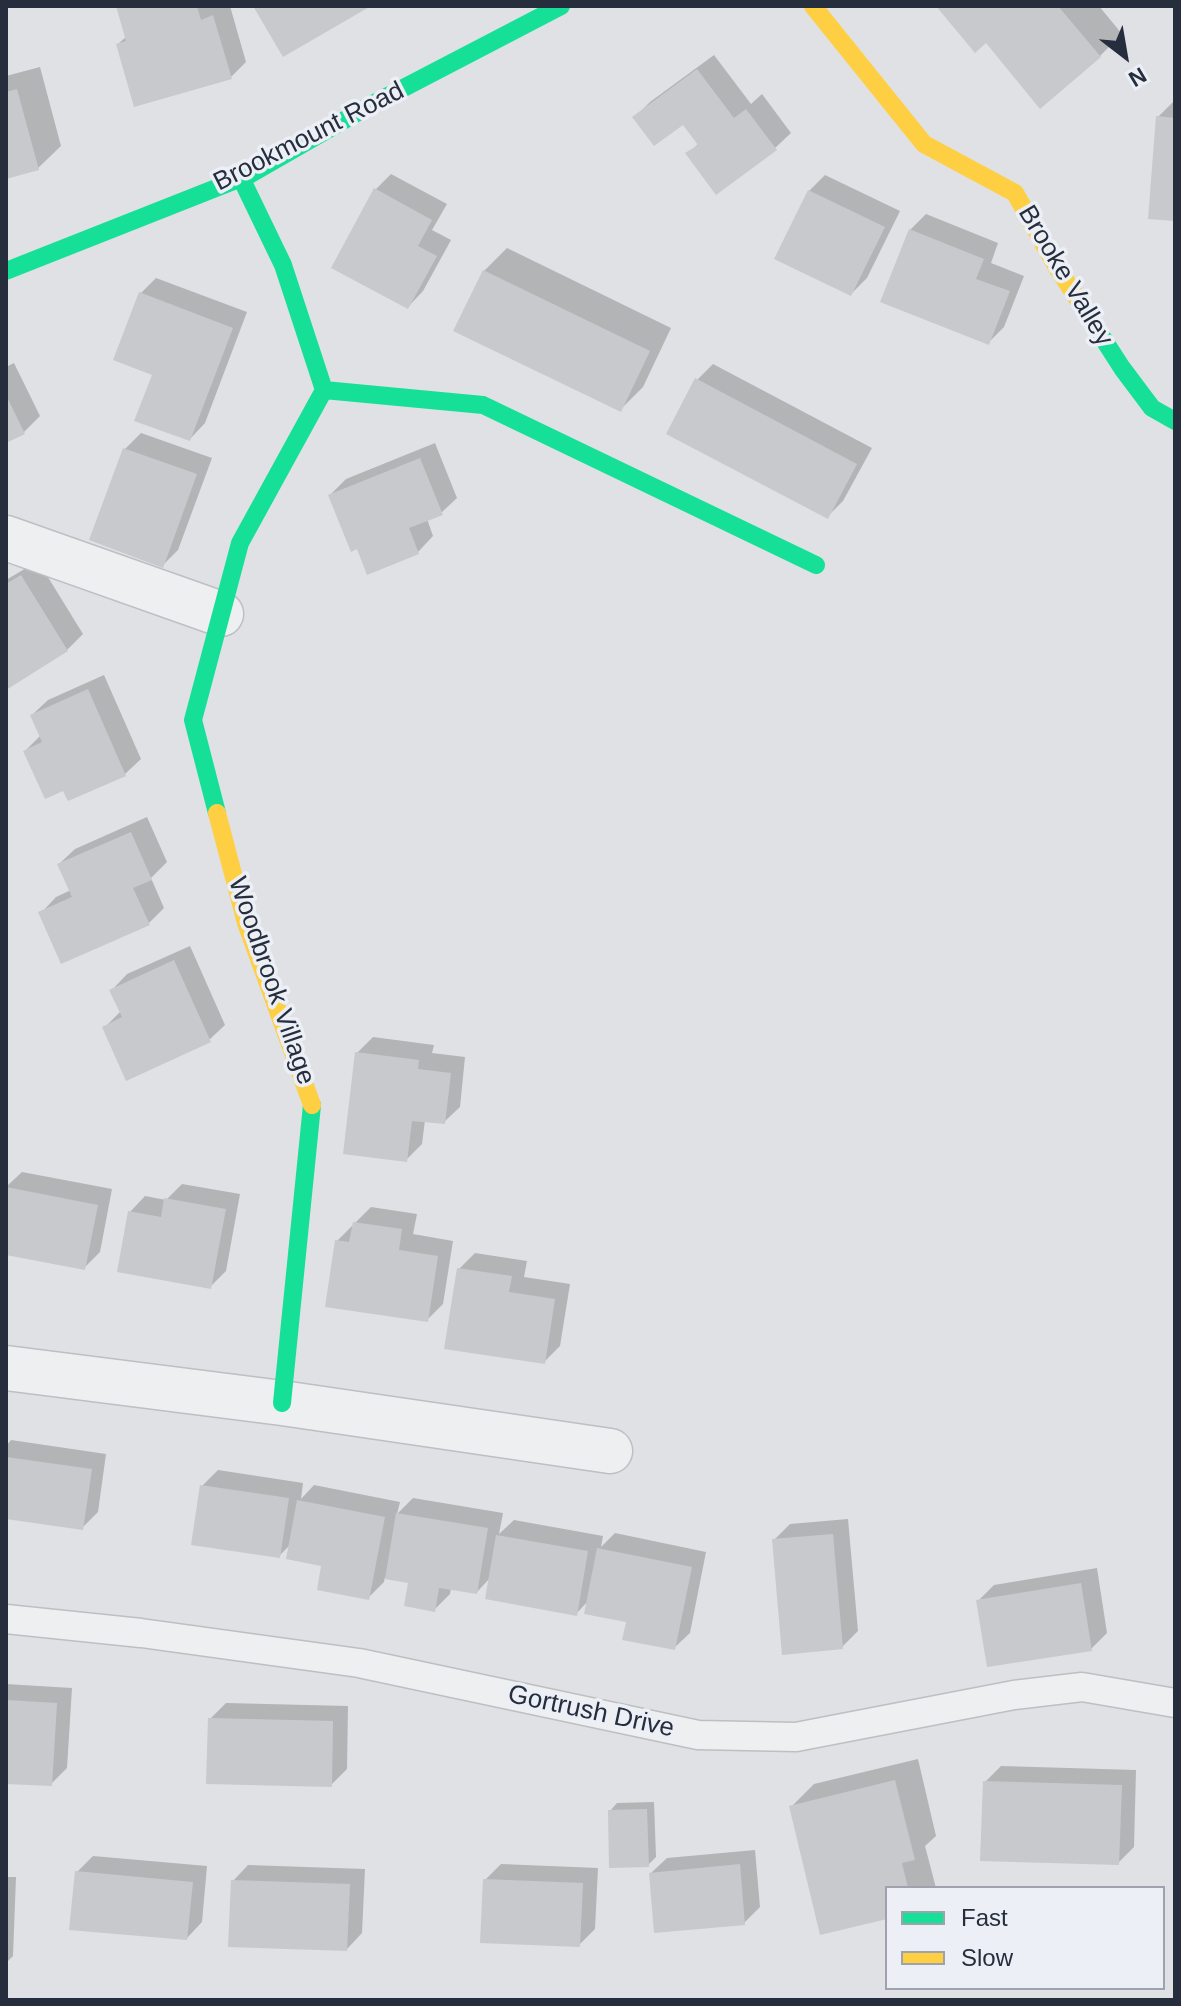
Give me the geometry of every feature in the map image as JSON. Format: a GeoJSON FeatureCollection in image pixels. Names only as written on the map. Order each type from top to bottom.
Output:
{"type":"FeatureCollection","features":[{"type":"Feature","properties":{"kind":"street","name":"Brookmount Road"},"geometry":{"type":"LineString","coordinates":[[6,271],[249,175],[367,107],[561,6]]}},
{"type":"Feature","properties":{"kind":"street","name":"Brooke Valley"},"geometry":{"type":"LineString","coordinates":[[813,6],[924,144],[1015,193],[1058,269],[1122,368],[1152,408],[1175,421]]}},
{"type":"Feature","properties":{"kind":"street"},"geometry":{"type":"LineString","coordinates":[[241,178],[283,265],[324,390],[483,405],[816,565]]}},
{"type":"Feature","properties":{"kind":"street","name":"Woodbrook Village"},"geometry":{"type":"LineString","coordinates":[[282,1403],[312,1103],[246,923],[193,720],[240,543],[324,390]]}},
{"type":"Feature","properties":{"kind":"street"},"geometry":{"type":"LineString","coordinates":[[6,538],[221,614]]}},
{"type":"Feature","properties":{"kind":"street"},"geometry":{"type":"LineString","coordinates":[[6,1368],[282,1403],[610,1451]]}},
{"type":"Feature","properties":{"kind":"lane","name":"Gortrush Drive"},"geometry":{"type":"LineString","coordinates":[[6,1619],[141,1633],[359,1663],[698,1735],[796,1737],[1014,1695],[1082,1687],[1175,1703]]}},
{"type":"Feature","properties":{"kind":"building"},"geometry":{"type":"Polygon","coordinates":[[[116,6],[197,6],[201,20],[213,15],[232,79],[134,107],[116,44],[126,41],[116,6]]]}},
{"type":"Feature","properties":{"kind":"building"},"geometry":{"type":"Polygon","coordinates":[[[253,6],[371,6],[283,57],[253,6]]]}},
{"type":"Feature","properties":{"kind":"building"},"geometry":{"type":"Polygon","coordinates":[[[936,6],[1058,6],[1101,57],[1040,109],[986,43],[975,53],[936,6]]]}},
{"type":"Feature","properties":{"kind":"building"},"geometry":{"type":"Polygon","coordinates":[[[697,69],[734,118],[746,109],[777,150],[716,195],[685,153],[698,145],[683,125],[654,146],[632,117],[697,69]]]}},
{"type":"Feature","properties":{"kind":"building"},"geometry":{"type":"Polygon","coordinates":[[[17,89],[39,170],[6,179],[6,92],[17,89]]]}},
{"type":"Feature","properties":{"kind":"building"},"geometry":{"type":"Polygon","coordinates":[[[1156,116],[1175,118],[1175,221],[1148,219],[1156,116]]]}},
{"type":"Feature","properties":{"kind":"building"},"geometry":{"type":"Polygon","coordinates":[[[374,188],[432,220],[418,246],[437,256],[408,309],[331,268],[374,188]]]}},
{"type":"Feature","properties":{"kind":"building"},"geometry":{"type":"Polygon","coordinates":[[[808,190],[885,227],[851,296],[774,259],[808,190]]]}},
{"type":"Feature","properties":{"kind":"building"},"geometry":{"type":"Polygon","coordinates":[[[909,229],[984,259],[976,279],[1010,291],[989,345],[880,302],[909,229]]]}},
{"type":"Feature","properties":{"kind":"building"},"geometry":{"type":"Polygon","coordinates":[[[483,270],[650,351],[621,412],[453,331],[483,270]]]}},
{"type":"Feature","properties":{"kind":"building"},"geometry":{"type":"Polygon","coordinates":[[[139,292],[233,328],[190,441],[134,421],[152,375],[113,360],[139,292]]]}},
{"type":"Feature","properties":{"kind":"building"},"geometry":{"type":"Polygon","coordinates":[[[695,378],[857,464],[828,519],[666,434],[695,378]]]}},
{"type":"Feature","properties":{"kind":"building"},"geometry":{"type":"Polygon","coordinates":[[[6,395],[25,434],[6,443],[6,395]]]}},
{"type":"Feature","properties":{"kind":"building"},"geometry":{"type":"Polygon","coordinates":[[[123,448],[197,474],[163,568],[89,540],[123,448]]]}},
{"type":"Feature","properties":{"kind":"building"},"geometry":{"type":"Polygon","coordinates":[[[420,458],[443,515],[409,528],[419,554],[367,575],[357,549],[351,552],[328,495],[420,458]]]}},
{"type":"Feature","properties":{"kind":"building"},"geometry":{"type":"Polygon","coordinates":[[[21,575],[68,651],[6,690],[6,584],[21,575]]]}},
{"type":"Feature","properties":{"kind":"building"},"geometry":{"type":"Polygon","coordinates":[[[88,689],[126,776],[68,801],[63,791],[45,799],[23,751],[42,742],[30,715],[88,689]]]}},
{"type":"Feature","properties":{"kind":"building"},"geometry":{"type":"Polygon","coordinates":[[[131,832],[152,880],[133,888],[150,925],[61,964],[38,912],[72,897],[57,864],[131,832]]]}},
{"type":"Feature","properties":{"kind":"building"},"geometry":{"type":"Polygon","coordinates":[[[174,960],[211,1042],[126,1081],[102,1027],[122,1017],[109,990],[174,960]]]}},
{"type":"Feature","properties":{"kind":"building"},"geometry":{"type":"Polygon","coordinates":[[[355,1052],[419,1060],[418,1069],[451,1073],[445,1124],[412,1121],[407,1162],[343,1154],[355,1052]]]}},
{"type":"Feature","properties":{"kind":"building"},"geometry":{"type":"Polygon","coordinates":[[[6,1187],[98,1205],[85,1270],[6,1255],[6,1187]]]}},
{"type":"Feature","properties":{"kind":"building"},"geometry":{"type":"Polygon","coordinates":[[[164,1198],[226,1209],[211,1289],[117,1272],[128,1211],[161,1217],[164,1198]]]}},
{"type":"Feature","properties":{"kind":"building"},"geometry":{"type":"Polygon","coordinates":[[[353,1222],[402,1229],[399,1250],[438,1256],[428,1322],[325,1307],[335,1240],[349,1242],[353,1222]]]}},
{"type":"Feature","properties":{"kind":"building"},"geometry":{"type":"Polygon","coordinates":[[[457,1268],[512,1276],[509,1292],[555,1299],[545,1364],[444,1349],[457,1268]]]}},
{"type":"Feature","properties":{"kind":"building"},"geometry":{"type":"Polygon","coordinates":[[[6,1457],[92,1469],[83,1530],[6,1519],[6,1457]]]}},
{"type":"Feature","properties":{"kind":"building"},"geometry":{"type":"Polygon","coordinates":[[[200,1485],[289,1498],[280,1558],[191,1545],[200,1485]]]}},
{"type":"Feature","properties":{"kind":"building"},"geometry":{"type":"Polygon","coordinates":[[[297,1500],[385,1517],[369,1600],[317,1590],[321,1566],[286,1559],[297,1500]]]}},
{"type":"Feature","properties":{"kind":"building"},"geometry":{"type":"Polygon","coordinates":[[[396,1513],[488,1528],[477,1594],[439,1588],[435,1612],[404,1606],[408,1583],[385,1579],[396,1513]]]}},
{"type":"Feature","properties":{"kind":"building"},"geometry":{"type":"Polygon","coordinates":[[[833,1534],[843,1649],[782,1655],[772,1539],[833,1534]]]}},
{"type":"Feature","properties":{"kind":"building"},"geometry":{"type":"Polygon","coordinates":[[[496,1535],[588,1551],[577,1616],[485,1599],[496,1535]]]}},
{"type":"Feature","properties":{"kind":"building"},"geometry":{"type":"Polygon","coordinates":[[[597,1548],[692,1567],[675,1650],[622,1640],[626,1622],[584,1614],[597,1548]]]}},
{"type":"Feature","properties":{"kind":"building"},"geometry":{"type":"Polygon","coordinates":[[[1081,1583],[1092,1651],[987,1667],[976,1600],[1081,1583]]]}},
{"type":"Feature","properties":{"kind":"building"},"geometry":{"type":"Polygon","coordinates":[[[6,1700],[57,1703],[52,1786],[6,1784],[6,1700]]]}},
{"type":"Feature","properties":{"kind":"building"},"geometry":{"type":"Polygon","coordinates":[[[208,1718],[333,1721],[332,1787],[206,1784],[208,1718]]]}},
{"type":"Feature","properties":{"kind":"building"},"geometry":{"type":"Polygon","coordinates":[[[895,1780],[915,1860],[902,1863],[908,1886],[885,1886],[885,1919],[820,1935],[789,1806],[895,1780]]]}},
{"type":"Feature","properties":{"kind":"building"},"geometry":{"type":"Polygon","coordinates":[[[983,1781],[1122,1785],[1119,1865],[980,1861],[983,1781]]]}},
{"type":"Feature","properties":{"kind":"building"},"geometry":{"type":"Polygon","coordinates":[[[647,1809],[649,1867],[609,1868],[608,1810],[647,1809]]]}},
{"type":"Feature","properties":{"kind":"building"},"geometry":{"type":"Polygon","coordinates":[[[740,1864],[745,1925],[654,1933],[649,1873],[740,1864]]]}},
{"type":"Feature","properties":{"kind":"building"},"geometry":{"type":"Polygon","coordinates":[[[75,1871],[193,1882],[187,1940],[69,1930],[75,1871]]]}},
{"type":"Feature","properties":{"kind":"building"},"geometry":{"type":"Polygon","coordinates":[[[483,1879],[583,1883],[580,1947],[480,1943],[483,1879]]]}},
{"type":"Feature","properties":{"kind":"building"},"geometry":{"type":"Polygon","coordinates":[[[231,1880],[350,1884],[347,1951],[228,1947],[231,1880]]]}},
{"type":"Feature","properties":{"kind":"traffic: fast"},"geometry":{"type":"LineString","coordinates":[[6,271],[249,175],[367,107],[561,6]]}},
{"type":"Feature","properties":{"kind":"traffic: fast"},"geometry":{"type":"LineString","coordinates":[[217,813],[193,720],[240,543],[324,390],[283,265],[241,178]]}},
{"type":"Feature","properties":{"kind":"traffic: fast"},"geometry":{"type":"LineString","coordinates":[[1077,298],[1152,408],[1175,421]]}},
{"type":"Feature","properties":{"kind":"traffic: fast"},"geometry":{"type":"LineString","coordinates":[[324,390],[483,405],[816,565]]}},
{"type":"Feature","properties":{"kind":"traffic: fast"},"geometry":{"type":"LineString","coordinates":[[282,1403],[312,1105]]}},
{"type":"Feature","properties":{"kind":"traffic: slow"},"geometry":{"type":"LineString","coordinates":[[813,6],[924,144],[1015,193],[1077,298]]}},
{"type":"Feature","properties":{"kind":"traffic: slow"},"geometry":{"type":"LineString","coordinates":[[217,813],[246,923],[312,1105]]}}]}
